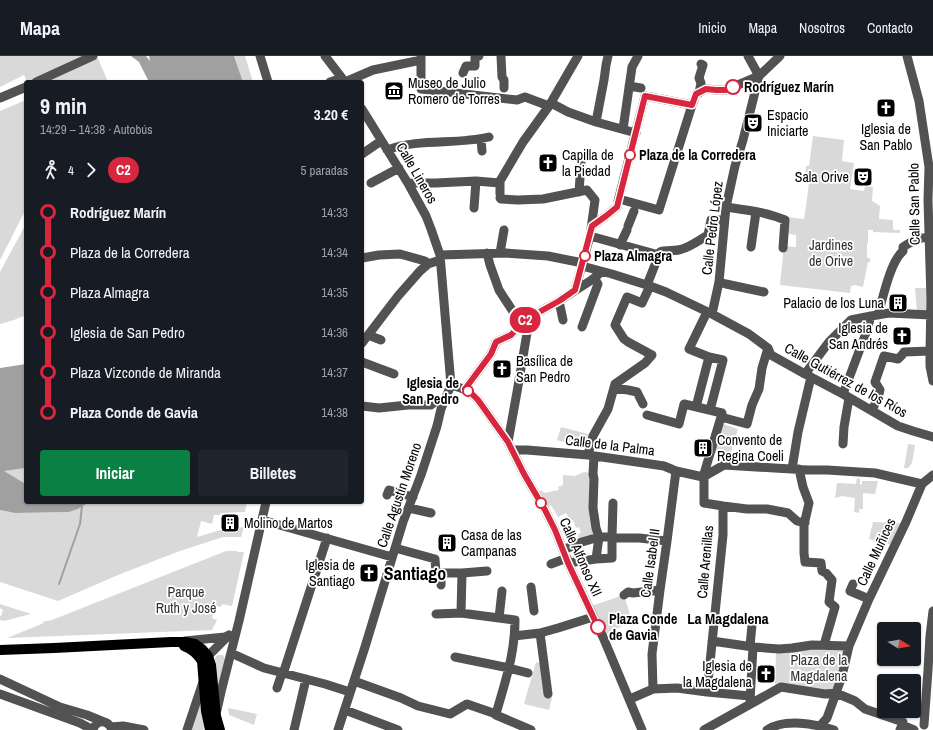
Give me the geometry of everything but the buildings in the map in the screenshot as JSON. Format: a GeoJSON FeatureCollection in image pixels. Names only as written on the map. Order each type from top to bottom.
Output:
{"type":"FeatureCollection","features":[{"type":"Feature","properties":{"kind":"main road"},"geometry":{"type":"LineString","coordinates":[[0,650],[171,642],[186,647],[199,657],[207,657]]}},
{"type":"Feature","properties":{"kind":"main road"},"geometry":{"type":"LineString","coordinates":[[207,657],[204,681],[206,711],[210,730]]}},
{"type":"Feature","properties":{"kind":"main road"},"geometry":{"type":"LineString","coordinates":[[207,657],[212,669],[216,716],[220,730]]}},
{"type":"Feature","properties":{"kind":"street"},"geometry":{"type":"LineString","coordinates":[[40,80],[93,56]]}},
{"type":"Feature","properties":{"kind":"street"},"geometry":{"type":"LineString","coordinates":[[260,56],[267,80]]}},
{"type":"Feature","properties":{"kind":"street"},"geometry":{"type":"LineString","coordinates":[[325,56],[344,80],[404,60],[421,58],[422,89],[504,94],[517,100],[525,97],[550,104],[596,122],[636,133]]}},
{"type":"Feature","properties":{"kind":"street"},"geometry":{"type":"LineString","coordinates":[[464,73],[466,66],[475,66],[475,56],[479,56]]}},
{"type":"Feature","properties":{"kind":"street"},"geometry":{"type":"LineString","coordinates":[[501,56],[504,94]]}},
{"type":"Feature","properties":{"kind":"street"},"geometry":{"type":"LineString","coordinates":[[575,290],[590,236],[595,200],[587,190],[543,199],[500,199],[500,181],[523,142],[550,104],[578,56]]}},
{"type":"Feature","properties":{"kind":"street"},"geometry":{"type":"LineString","coordinates":[[596,122],[608,56]]}},
{"type":"Feature","properties":{"kind":"street"},"geometry":{"type":"LineString","coordinates":[[623,129],[632,67],[638,56]]}},
{"type":"Feature","properties":{"kind":"street"},"geometry":{"type":"LineString","coordinates":[[748,56],[760,76]]}},
{"type":"Feature","properties":{"kind":"street"},"geometry":{"type":"LineString","coordinates":[[629,86],[643,92],[695,98],[706,89],[726,90],[760,76],[780,56]]}},
{"type":"Feature","properties":{"kind":"street","name":"Calle San Pablo"},"geometry":{"type":"LineString","coordinates":[[907,56],[919,101],[931,167],[928,200],[932,329],[930,366],[933,381]]}},
{"type":"Feature","properties":{"kind":"street"},"geometry":{"type":"LineString","coordinates":[[618,203],[659,210],[695,98],[701,84],[699,78],[703,65],[701,64]]}},
{"type":"Feature","properties":{"kind":"street","name":"Calle Pedro López"},"geometry":{"type":"LineString","coordinates":[[709,356],[689,349],[709,313],[719,282],[724,220],[734,166],[743,140],[760,76]]}},
{"type":"Feature","properties":{"kind":"street"},"geometry":{"type":"LineString","coordinates":[[0,98],[24,88]]}},
{"type":"Feature","properties":{"kind":"street"},"geometry":{"type":"LineString","coordinates":[[592,226],[606,216],[618,203],[636,133],[643,92]]}},
{"type":"Feature","properties":{"kind":"street","name":"Calle Lineros"},"geometry":{"type":"LineString","coordinates":[[364,112],[409,184],[431,228],[440,257],[451,385]]}},
{"type":"Feature","properties":{"kind":"street"},"geometry":{"type":"LineString","coordinates":[[388,150],[408,144],[466,141],[485,138],[482,150]]}},
{"type":"Feature","properties":{"kind":"street"},"geometry":{"type":"LineString","coordinates":[[364,153],[381,141]]}},
{"type":"Feature","properties":{"kind":"street"},"geometry":{"type":"LineString","coordinates":[[579,192],[582,163]]}},
{"type":"Feature","properties":{"kind":"street"},"geometry":{"type":"LineString","coordinates":[[371,183],[399,168]]}},
{"type":"Feature","properties":{"kind":"street"},"geometry":{"type":"LineString","coordinates":[[409,184],[476,181],[500,183]]}},
{"type":"Feature","properties":{"kind":"street"},"geometry":{"type":"LineString","coordinates":[[474,208],[476,181]]}},
{"type":"Feature","properties":{"kind":"street"},"geometry":{"type":"LineString","coordinates":[[620,245],[635,207]]}},
{"type":"Feature","properties":{"kind":"street"},"geometry":{"type":"LineString","coordinates":[[726,207],[774,215],[785,220],[783,248]]}},
{"type":"Feature","properties":{"kind":"street"},"geometry":{"type":"LineString","coordinates":[[751,247],[756,212]]}},
{"type":"Feature","properties":{"kind":"street"},"geometry":{"type":"LineString","coordinates":[[596,559],[599,537],[593,508],[594,479],[592,474],[591,456],[594,436],[608,409],[616,384],[645,363],[652,355],[624,339],[615,326],[627,297],[642,303],[660,252],[683,249],[708,235],[711,220],[724,220]]}},
{"type":"Feature","properties":{"kind":"street"},"geometry":{"type":"LineString","coordinates":[[500,253],[504,230]]}},
{"type":"Feature","properties":{"kind":"street"},"geometry":{"type":"LineString","coordinates":[[590,236],[658,255]]}},
{"type":"Feature","properties":{"kind":"street"},"geometry":{"type":"LineString","coordinates":[[843,444],[846,396],[866,333],[875,315],[890,273],[899,254],[903,251],[903,246],[929,236]]}},
{"type":"Feature","properties":{"kind":"street","name":"Calle Gutiérrez de los Ríos"},"geometry":{"type":"LineString","coordinates":[[428,264],[440,257],[500,253],[548,256],[582,264],[597,274],[649,285],[709,313],[749,334],[768,348],[771,355],[872,410],[898,426],[933,437]]}},
{"type":"Feature","properties":{"kind":"street"},"geometry":{"type":"LineString","coordinates":[[364,258],[400,254],[425,261],[428,264],[398,296],[365,339]]}},
{"type":"Feature","properties":{"kind":"street"},"geometry":{"type":"LineString","coordinates":[[487,254],[499,290],[527,333],[508,442]]}},
{"type":"Feature","properties":{"kind":"street"},"geometry":{"type":"LineString","coordinates":[[451,385],[465,389],[491,354],[496,342],[511,335],[525,320],[559,301],[597,274]]}},
{"type":"Feature","properties":{"kind":"street"},"geometry":{"type":"LineString","coordinates":[[582,327],[598,284],[597,274]]}},
{"type":"Feature","properties":{"kind":"street"},"geometry":{"type":"LineString","coordinates":[[719,282],[764,292]]}},
{"type":"Feature","properties":{"kind":"street"},"geometry":{"type":"LineString","coordinates":[[559,301],[563,320]]}},
{"type":"Feature","properties":{"kind":"street"},"geometry":{"type":"LineString","coordinates":[[824,645],[835,607],[829,602],[832,580],[826,573],[822,572],[821,563],[805,562],[805,523],[809,503],[796,469],[798,432],[808,375],[829,342],[851,320],[889,313],[931,315]]}},
{"type":"Feature","properties":{"kind":"street"},"geometry":{"type":"LineString","coordinates":[[365,339],[381,340]]}},
{"type":"Feature","properties":{"kind":"street"},"geometry":{"type":"LineString","coordinates":[[721,417],[747,424],[752,405],[759,389],[762,368],[768,348]]}},
{"type":"Feature","properties":{"kind":"street"},"geometry":{"type":"LineString","coordinates":[[872,410],[880,390],[875,382],[884,356],[898,359],[904,352],[930,351]]}},
{"type":"Feature","properties":{"kind":"street"},"geometry":{"type":"LineString","coordinates":[[695,406],[709,356],[723,360],[712,411]]}},
{"type":"Feature","properties":{"kind":"street"},"geometry":{"type":"LineString","coordinates":[[364,363],[394,374]]}},
{"type":"Feature","properties":{"kind":"street","name":"Calle Agustín Moreno"},"geometry":{"type":"LineString","coordinates":[[338,730],[394,552],[421,475],[441,409],[451,385]]}},
{"type":"Feature","properties":{"kind":"street"},"geometry":{"type":"LineString","coordinates":[[614,388],[637,392],[642,404]]}},
{"type":"Feature","properties":{"kind":"street","name":"Calle Alfonso XII"},"geometry":{"type":"LineString","coordinates":[[465,389],[478,400],[508,442],[524,474],[545,510],[603,637],[642,730]]}},
{"type":"Feature","properties":{"kind":"street"},"geometry":{"type":"LineString","coordinates":[[364,406],[383,408],[408,405],[431,405],[436,401],[444,403]]}},
{"type":"Feature","properties":{"kind":"street"},"geometry":{"type":"LineString","coordinates":[[647,415],[679,424],[684,404],[722,414],[703,477],[704,503],[747,509],[767,509],[788,513],[797,521],[805,523]]}},
{"type":"Feature","properties":{"kind":"street","name":"Calle de la Palma"},"geometry":{"type":"LineString","coordinates":[[513,450],[591,456],[664,466],[676,471],[703,477]]}},
{"type":"Feature","properties":{"kind":"street"},"geometry":{"type":"LineString","coordinates":[[703,477],[724,465],[875,473],[922,484]]}},
{"type":"Feature","properties":{"kind":"street","name":"Calle Isabel II"},"geometry":{"type":"LineString","coordinates":[[653,689],[652,654],[676,471]]}},
{"type":"Feature","properties":{"kind":"street","name":"Calle Muñices"},"geometry":{"type":"LineString","coordinates":[[850,646],[869,599],[906,522],[922,484],[933,475]]}},
{"type":"Feature","properties":{"kind":"street"},"geometry":{"type":"LineString","coordinates":[[388,495],[389,490],[413,497]]}},
{"type":"Feature","properties":{"kind":"street"},"geometry":{"type":"LineString","coordinates":[[566,557],[596,559],[612,558],[612,503]]}},
{"type":"Feature","properties":{"kind":"street"},"geometry":{"type":"LineString","coordinates":[[210,730],[216,716],[266,504]]}},
{"type":"Feature","properties":{"kind":"street","name":"Calle Arenillas"},"geometry":{"type":"LineString","coordinates":[[707,692],[723,535],[723,506]]}},
{"type":"Feature","properties":{"kind":"street"},"geometry":{"type":"LineString","coordinates":[[409,508],[431,514]]}},
{"type":"Feature","properties":{"kind":"street"},"geometry":{"type":"LineString","coordinates":[[262,520],[327,538],[394,552],[435,558],[436,574],[487,571]]}},
{"type":"Feature","properties":{"kind":"street"},"geometry":{"type":"LineString","coordinates":[[551,564],[566,557],[582,542],[599,537],[639,538],[667,541]]}},
{"type":"Feature","properties":{"kind":"street"},"geometry":{"type":"LineString","coordinates":[[277,688],[327,538]]}},
{"type":"Feature","properties":{"kind":"street"},"geometry":{"type":"LineString","coordinates":[[441,573],[441,585]]}},
{"type":"Feature","properties":{"kind":"street"},"geometry":{"type":"LineString","coordinates":[[461,613],[462,573]]}},
{"type":"Feature","properties":{"kind":"street"},"geometry":{"type":"LineString","coordinates":[[853,584],[850,591],[869,599]]}},
{"type":"Feature","properties":{"kind":"street"},"geometry":{"type":"LineString","coordinates":[[531,587],[534,611]]}},
{"type":"Feature","properties":{"kind":"street"},"geometry":{"type":"LineString","coordinates":[[624,595],[628,592],[633,593],[660,590]]}},
{"type":"Feature","properties":{"kind":"street"},"geometry":{"type":"LineString","coordinates":[[499,618],[502,591]]}},
{"type":"Feature","properties":{"kind":"street"},"geometry":{"type":"LineString","coordinates":[[922,728],[931,670],[930,636],[933,611]]}},
{"type":"Feature","properties":{"kind":"street"},"geometry":{"type":"LineString","coordinates":[[436,614],[461,613],[515,620],[513,653],[496,714]]}},
{"type":"Feature","properties":{"kind":"street"},"geometry":{"type":"LineString","coordinates":[[514,636],[540,633],[593,617]]}},
{"type":"Feature","properties":{"kind":"street"},"geometry":{"type":"LineString","coordinates":[[207,657],[235,629],[239,621]]}},
{"type":"Feature","properties":{"kind":"street"},"geometry":{"type":"LineString","coordinates":[[750,700],[752,625]]}},
{"type":"Feature","properties":{"kind":"street"},"geometry":{"type":"LineString","coordinates":[[540,633],[548,694]]}},
{"type":"Feature","properties":{"kind":"street"},"geometry":{"type":"LineString","coordinates":[[171,642],[225,637],[229,635]]}},
{"type":"Feature","properties":{"kind":"street"},"geometry":{"type":"LineString","coordinates":[[712,641],[788,649],[812,645],[850,646],[842,676],[827,718],[819,728]]}},
{"type":"Feature","properties":{"kind":"street"},"geometry":{"type":"LineString","coordinates":[[207,657],[218,650],[225,652],[230,656],[264,668],[350,692]]}},
{"type":"Feature","properties":{"kind":"street"},"geometry":{"type":"LineString","coordinates":[[455,657],[528,673]]}},
{"type":"Feature","properties":{"kind":"street"},"geometry":{"type":"LineString","coordinates":[[0,679],[60,707],[88,715],[109,726]]}},
{"type":"Feature","properties":{"kind":"street"},"geometry":{"type":"LineString","coordinates":[[294,730],[306,679]]}},
{"type":"Feature","properties":{"kind":"street"},"geometry":{"type":"LineString","coordinates":[[186,730],[204,681]]}},
{"type":"Feature","properties":{"kind":"street"},"geometry":{"type":"LineString","coordinates":[[354,681],[418,706],[450,714],[467,704],[496,714],[531,730]]}},
{"type":"Feature","properties":{"kind":"street"},"geometry":{"type":"LineString","coordinates":[[704,730],[750,700],[781,687],[824,694],[836,693],[855,701],[865,709],[903,722],[901,727],[914,730]]}},
{"type":"Feature","properties":{"kind":"street"},"geometry":{"type":"LineString","coordinates":[[630,699],[653,689],[677,688],[750,700]]}},
{"type":"Feature","properties":{"kind":"street"},"geometry":{"type":"LineString","coordinates":[[0,694],[80,723],[93,730],[98,723],[109,726],[123,726],[144,730]]}},
{"type":"Feature","properties":{"kind":"street"},"geometry":{"type":"LineString","coordinates":[[344,710],[398,730]]}},
{"type":"Feature","properties":{"kind":"street"},"geometry":{"type":"LineString","coordinates":[[767,730],[769,728],[785,724],[810,724],[819,728],[834,730]]}},
{"type":"Feature","properties":{"kind":"green space"},"geometry":{"type":"Polygon","coordinates":[[[0,56],[97,56],[107,80],[26,80],[24,75],[0,87],[0,56]]]}},
{"type":"Feature","properties":{"kind":"green space"},"geometry":{"type":"Polygon","coordinates":[[[234,56],[245,56],[252,80],[242,80],[234,56]]]}},
{"type":"Feature","properties":{"kind":"green space"},"geometry":{"type":"Polygon","coordinates":[[[24,101],[24,213],[0,260],[0,111],[24,101]]]}},
{"type":"Feature","properties":{"kind":"green space","name":"Jardines de Orive"},"geometry":{"type":"Polygon","coordinates":[[[813,136],[844,140],[842,161],[854,163],[850,189],[864,191],[865,186],[873,187],[872,201],[880,206],[879,219],[893,220],[894,230],[900,230],[900,233],[873,232],[873,230],[868,230],[867,258],[870,258],[870,262],[868,262],[863,287],[855,285],[851,286],[850,293],[780,285],[784,246],[796,247],[796,235],[785,233],[787,217],[804,219],[809,183],[804,182],[806,166],[809,166],[813,136]]]}},
{"type":"Feature","properties":{"kind":"green space"},"geometry":{"type":"Polygon","coordinates":[[[24,228],[24,316],[0,324],[0,272],[24,228]]]}},
{"type":"Feature","properties":{"kind":"green space"},"geometry":{"type":"Polygon","coordinates":[[[915,288],[928,288],[929,312],[917,312],[915,288]]]}},
{"type":"Feature","properties":{"kind":"green space"},"geometry":{"type":"Polygon","coordinates":[[[723,424],[738,429],[729,458],[714,453],[723,424]]]}},
{"type":"Feature","properties":{"kind":"green space"},"geometry":{"type":"Polygon","coordinates":[[[561,427],[588,434],[585,448],[557,440],[561,427]]]}},
{"type":"Feature","properties":{"kind":"green space"},"geometry":{"type":"Polygon","coordinates":[[[908,444],[915,445],[912,463],[908,468],[904,468],[908,444]]]}},
{"type":"Feature","properties":{"kind":"green space"},"geometry":{"type":"Polygon","coordinates":[[[24,468],[24,483],[3,471],[24,468]]]}},
{"type":"Feature","properties":{"kind":"green space"},"geometry":{"type":"Polygon","coordinates":[[[584,472],[591,473],[596,536],[579,541],[578,534],[581,533],[579,527],[576,528],[573,520],[571,521],[566,513],[558,517],[551,505],[545,510],[537,493],[542,490],[544,493],[559,490],[558,487],[563,485],[563,475],[575,476],[584,472]]]}},
{"type":"Feature","properties":{"kind":"green space"},"geometry":{"type":"Polygon","coordinates":[[[857,478],[860,479],[860,484],[862,485],[862,481],[878,481],[875,494],[863,493],[863,509],[859,509],[859,513],[854,512],[855,498],[842,496],[835,498],[837,483],[856,484],[857,478]]]}},
{"type":"Feature","properties":{"kind":"green space"},"geometry":{"type":"Polygon","coordinates":[[[86,504],[247,504],[245,512],[221,513],[219,515],[214,515],[212,524],[201,521],[197,537],[217,531],[244,527],[241,537],[223,537],[177,552],[58,601],[0,582],[0,510],[16,513],[69,512],[86,504]]]}},
{"type":"Feature","properties":{"kind":"green space"},"geometry":{"type":"Polygon","coordinates":[[[873,522],[904,523],[893,546],[876,539],[875,541],[869,539],[873,522]]]}},
{"type":"Feature","properties":{"kind":"green space","name":"Parque Ruth y José"},"geometry":{"type":"Polygon","coordinates":[[[226,551],[244,552],[232,606],[222,604],[221,607],[217,606],[212,618],[217,620],[212,630],[7,638],[44,623],[42,622],[52,620],[226,551]]]}},
{"type":"Feature","properties":{"kind":"green space"},"geometry":{"type":"Polygon","coordinates":[[[624,595],[632,621],[604,635],[591,606],[624,595]]]}},
{"type":"Feature","properties":{"kind":"green space"},"geometry":{"type":"Polygon","coordinates":[[[0,604],[31,614],[4,621],[0,620],[3,610],[0,608],[0,604]]]}},
{"type":"Feature","properties":{"kind":"green space","name":"Plaza de la Magdalena"},"geometry":{"type":"Polygon","coordinates":[[[820,646],[847,650],[834,692],[775,685],[776,652],[820,646]]]}},
{"type":"Feature","properties":{"kind":"green space"},"geometry":{"type":"Polygon","coordinates":[[[218,655],[223,655],[226,661],[218,692],[215,659],[218,655]]]}},
{"type":"Feature","properties":{"kind":"green space"},"geometry":{"type":"Polygon","coordinates":[[[536,662],[542,664],[547,696],[552,698],[549,710],[524,704],[536,662]]]}},
{"type":"Feature","properties":{"kind":"green space"},"geometry":{"type":"Polygon","coordinates":[[[200,702],[204,728],[203,730],[191,730],[200,702]]]}},
{"type":"Feature","properties":{"kind":"green space"},"geometry":{"type":"Polygon","coordinates":[[[228,708],[257,714],[254,725],[229,715],[228,708]]]}},
{"type":"Feature","properties":{"kind":"shaded area"},"geometry":{"type":"Polygon","coordinates":[[[131,56],[146,56],[150,61],[149,56],[234,56],[242,80],[148,80],[139,62],[131,56]]]}},
{"type":"Feature","properties":{"kind":"shaded area"},"geometry":{"type":"Polygon","coordinates":[[[24,364],[24,468],[4,471],[24,483],[24,504],[86,504],[78,509],[69,512],[15,513],[0,510],[0,368],[24,364]]]}},
{"type":"Feature","properties":{"kind":"waterway"},"geometry":{"type":"LineString","coordinates":[[59,584],[80,524],[82,504]]}},
{"type":"Feature","properties":{"kind":"bus line","name":"C2"},"geometry":{"type":"LineString","coordinates":[[598,627],[568,563],[555,530],[524,474],[513,450],[478,400],[465,389],[491,354],[496,342],[511,335],[525,320],[559,301],[575,290],[592,226],[617,207],[645,96],[692,105],[696,94],[706,89],[726,90],[733,87]]}},
{"type":"Feature","properties":{"kind":"place","name":"Rodríguez Marín"},"geometry":{"type":"Point","coordinates":[733,87]}},
{"type":"Feature","properties":{"kind":"place","name":"Museo de Julio Romero de Torres"},"geometry":{"type":"Point","coordinates":[394,91]}},
{"type":"Feature","properties":{"kind":"place","name":"Iglesia de San Pablo"},"geometry":{"type":"Point","coordinates":[886,108]}},
{"type":"Feature","properties":{"kind":"place","name":"Espacio Iniciarte"},"geometry":{"type":"Point","coordinates":[753,123]}},
{"type":"Feature","properties":{"kind":"place","name":"Plaza de la Corredera"},"geometry":{"type":"Point","coordinates":[630,155]}},
{"type":"Feature","properties":{"kind":"place","name":"Capilla de la Piedad"},"geometry":{"type":"Point","coordinates":[548,163]}},
{"type":"Feature","properties":{"kind":"place","name":"Sala Orive"},"geometry":{"type":"Point","coordinates":[863,177]}},
{"type":"Feature","properties":{"kind":"place","name":"Plaza Almagra"},"geometry":{"type":"Point","coordinates":[585,256]}},
{"type":"Feature","properties":{"kind":"place","name":"Palacio de los Luna"},"geometry":{"type":"Point","coordinates":[898,303]}},
{"type":"Feature","properties":{"kind":"place","name":"Iglesia de San Andrés"},"geometry":{"type":"Point","coordinates":[902,336]}},
{"type":"Feature","properties":{"kind":"place","name":"Basílica de San Pedro"},"geometry":{"type":"Point","coordinates":[502,369]}},
{"type":"Feature","properties":{"kind":"place","name":"Iglesia de San Pedro"},"geometry":{"type":"Point","coordinates":[468,391]}},
{"type":"Feature","properties":{"kind":"place","name":"Convento de Regina Coeli"},"geometry":{"type":"Point","coordinates":[703,448]}},
{"type":"Feature","properties":{"kind":"place","name":"Molino de Martos"},"geometry":{"type":"Point","coordinates":[230,523]}},
{"type":"Feature","properties":{"kind":"place","name":"Casa de las Campanas"},"geometry":{"type":"Point","coordinates":[447,543]}},
{"type":"Feature","properties":{"kind":"place","name":"Iglesia de Santiago"},"geometry":{"type":"Point","coordinates":[369,573]}},
{"type":"Feature","properties":{"kind":"place","name":"Plaza Conde de Gavia"},"geometry":{"type":"Point","coordinates":[598,627]}},
{"type":"Feature","properties":{"kind":"place","name":"Iglesia de la Magdalena"},"geometry":{"type":"Point","coordinates":[766,674]}},
{"type":"Feature","properties":{"kind":"district","name":"Santiago"},"geometry":{"type":"Point","coordinates":[415,573]}},
{"type":"Feature","properties":{"kind":"district","name":"La Magdalena"},"geometry":{"type":"Point","coordinates":[728,618]}}]}
